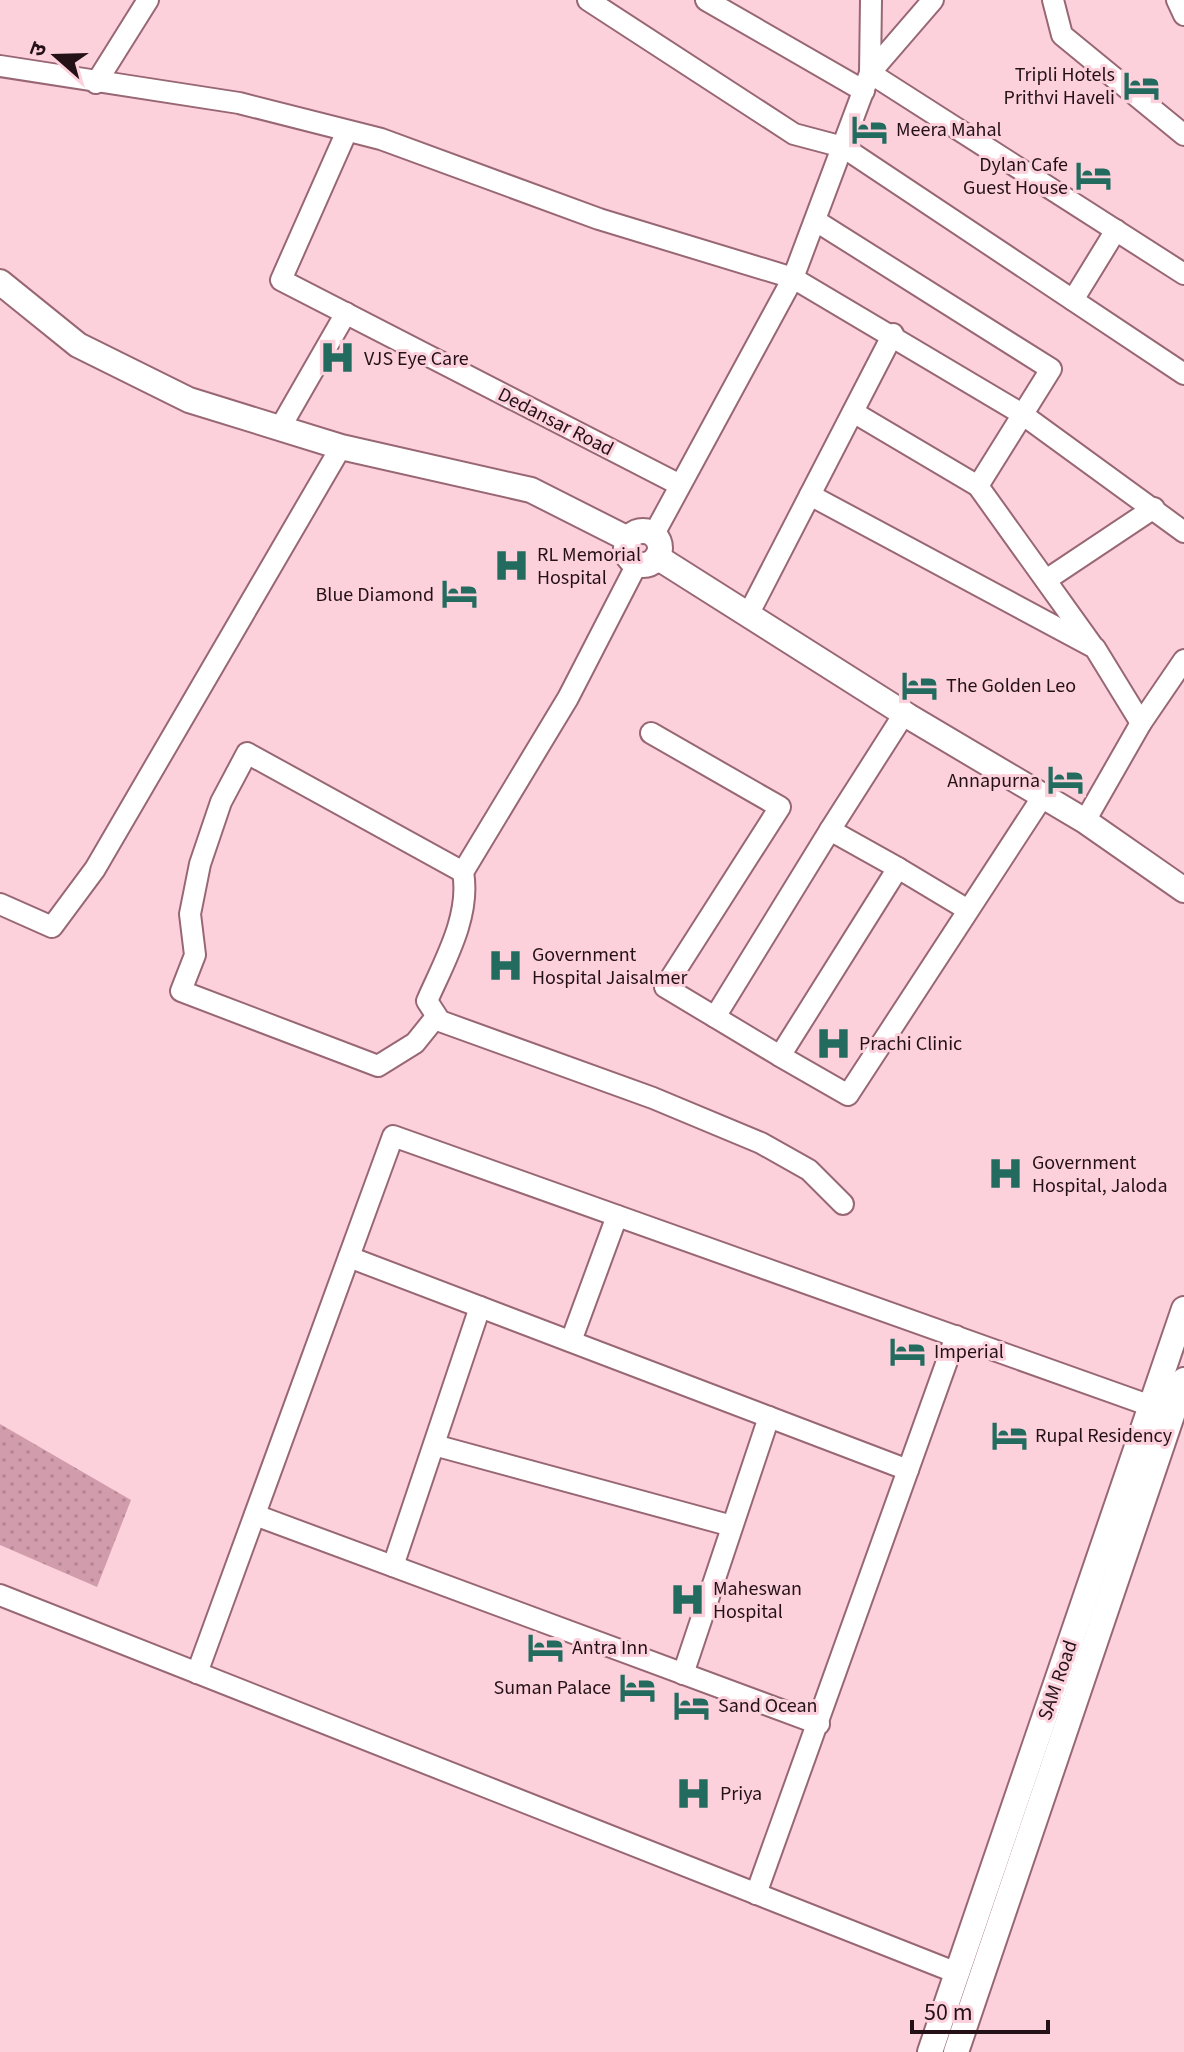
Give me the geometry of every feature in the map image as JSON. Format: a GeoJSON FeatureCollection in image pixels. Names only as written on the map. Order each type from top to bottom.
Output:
{"type":"FeatureCollection","features":[{"type":"Feature","properties":{"kind":"main road"},"geometry":{"type":"LineString","coordinates":[[0,282],[78,345],[189,400],[341,447],[531,490],[628,539],[626,554],[649,552],[904,714],[1085,821],[1184,890]]}},
{"type":"Feature","properties":{"kind":"main road","name":"SAM Road"},"geometry":{"type":"LineString","coordinates":[[930,2052],[1184,1309]]}},
{"type":"Feature","properties":{"kind":"main road"},"geometry":{"type":"LineString","coordinates":[[956,2052],[1184,1380]]}},
{"type":"Feature","properties":{"kind":"street"},"geometry":{"type":"LineString","coordinates":[[96,83],[148,0]]}},
{"type":"Feature","properties":{"kind":"street"},"geometry":{"type":"LineString","coordinates":[[588,0],[794,134],[843,147],[1184,374]]}},
{"type":"Feature","properties":{"kind":"street"},"geometry":{"type":"LineString","coordinates":[[706,0],[867,82],[1116,230],[1184,274]]}},
{"type":"Feature","properties":{"kind":"street"},"geometry":{"type":"LineString","coordinates":[[843,1204],[809,1170],[761,1143],[653,1098],[436,1017],[427,1001],[457,933],[466,886],[463,872],[568,698],[649,552],[680,485],[793,278],[867,82],[871,0]]}},
{"type":"Feature","properties":{"kind":"street"},"geometry":{"type":"LineString","coordinates":[[867,82],[933,0]]}},
{"type":"Feature","properties":{"kind":"street"},"geometry":{"type":"LineString","coordinates":[[1053,0],[1062,35],[1184,135]]}},
{"type":"Feature","properties":{"kind":"street"},"geometry":{"type":"LineString","coordinates":[[1177,0],[1184,15]]}},
{"type":"Feature","properties":{"kind":"street"},"geometry":{"type":"LineString","coordinates":[[0,66],[239,103],[381,139],[599,219],[793,278],[893,334],[1022,414],[1184,532]]}},
{"type":"Feature","properties":{"kind":"street","name":"Dedansar Road"},"geometry":{"type":"LineString","coordinates":[[347,131],[281,280],[680,485]]}},
{"type":"Feature","properties":{"kind":"street"},"geometry":{"type":"LineString","coordinates":[[816,221],[1051,369],[978,486]]}},
{"type":"Feature","properties":{"kind":"street"},"geometry":{"type":"LineString","coordinates":[[1073,300],[1116,230]]}},
{"type":"Feature","properties":{"kind":"street"},"geometry":{"type":"LineString","coordinates":[[280,428],[346,313]]}},
{"type":"Feature","properties":{"kind":"street"},"geometry":{"type":"LineString","coordinates":[[748,615],[893,334]]}},
{"type":"Feature","properties":{"kind":"street"},"geometry":{"type":"LineString","coordinates":[[853,412],[978,486],[1095,648],[1141,723]]}},
{"type":"Feature","properties":{"kind":"street"},"geometry":{"type":"LineString","coordinates":[[0,904],[52,927],[95,869],[341,447]]}},
{"type":"Feature","properties":{"kind":"street"},"geometry":{"type":"LineString","coordinates":[[810,495],[1095,648]]}},
{"type":"Feature","properties":{"kind":"street"},"geometry":{"type":"LineString","coordinates":[[1046,580],[1154,508]]}},
{"type":"Feature","properties":{"kind":"street"},"geometry":{"type":"LineString","coordinates":[[1085,821],[1141,723],[1184,660]]}},
{"type":"Feature","properties":{"kind":"street"},"geometry":{"type":"LineString","coordinates":[[715,1017],[904,714]]}},
{"type":"Feature","properties":{"kind":"street"},"geometry":{"type":"LineString","coordinates":[[651,733],[780,807],[665,987],[848,1095],[1043,796]]}},
{"type":"Feature","properties":{"kind":"street"},"geometry":{"type":"LineString","coordinates":[[436,1017],[415,1043],[378,1066],[181,991],[195,955],[190,914],[200,864],[221,802],[247,753],[463,872]]}},
{"type":"Feature","properties":{"kind":"street"},"geometry":{"type":"LineString","coordinates":[[830,830],[968,910]]}},
{"type":"Feature","properties":{"kind":"street"},"geometry":{"type":"LineString","coordinates":[[780,1056],[898,868]]}},
{"type":"Feature","properties":{"kind":"street"},"geometry":{"type":"LineString","coordinates":[[197,1673],[393,1136],[1151,1406]]}},
{"type":"Feature","properties":{"kind":"street"},"geometry":{"type":"LineString","coordinates":[[571,1341],[617,1216]]}},
{"type":"Feature","properties":{"kind":"street"},"geometry":{"type":"LineString","coordinates":[[349,1257],[908,1470]]}},
{"type":"Feature","properties":{"kind":"street"},"geometry":{"type":"LineString","coordinates":[[393,1566],[480,1307]]}},
{"type":"Feature","properties":{"kind":"street"},"geometry":{"type":"LineString","coordinates":[[756,1894],[956,1336]]}},
{"type":"Feature","properties":{"kind":"street"},"geometry":{"type":"LineString","coordinates":[[683,1674],[769,1417]]}},
{"type":"Feature","properties":{"kind":"street"},"geometry":{"type":"LineString","coordinates":[[434,1445],[732,1526]]}},
{"type":"Feature","properties":{"kind":"street"},"geometry":{"type":"LineString","coordinates":[[255,1515],[819,1724]]}},
{"type":"Feature","properties":{"kind":"street"},"geometry":{"type":"LineString","coordinates":[[0,1595],[957,1973]]}},
{"type":"Feature","properties":{"kind":"shaded area"},"geometry":{"type":"Polygon","coordinates":[[[0,1424],[131,1500],[97,1587],[0,1545],[0,1424]]]}},
{"type":"Feature","properties":{"kind":"place","name":"Tripli Hotels Prithvi Haveli"},"geometry":{"type":"Point","coordinates":[1141,85]}},
{"type":"Feature","properties":{"kind":"place","name":"Meera Mahal"},"geometry":{"type":"Point","coordinates":[870,129]}},
{"type":"Feature","properties":{"kind":"place","name":"Dylan Cafe Guest House"},"geometry":{"type":"Point","coordinates":[1094,175]}},
{"type":"Feature","properties":{"kind":"place","name":"VJS Eye Care"},"geometry":{"type":"Point","coordinates":[338,358]}},
{"type":"Feature","properties":{"kind":"place","name":"RL Memorial Hospital"},"geometry":{"type":"Point","coordinates":[511,565]}},
{"type":"Feature","properties":{"kind":"place","name":"Blue Diamond"},"geometry":{"type":"Point","coordinates":[460,594]}},
{"type":"Feature","properties":{"kind":"place","name":"The Golden Leo"},"geometry":{"type":"Point","coordinates":[920,685]}},
{"type":"Feature","properties":{"kind":"place","name":"Annapurna"},"geometry":{"type":"Point","coordinates":[1066,780]}},
{"type":"Feature","properties":{"kind":"place","name":"Government Hospital Jaisalmer"},"geometry":{"type":"Point","coordinates":[506,966]}},
{"type":"Feature","properties":{"kind":"place","name":"Prachi Clinic"},"geometry":{"type":"Point","coordinates":[833,1043]}},
{"type":"Feature","properties":{"kind":"place","name":"Government Hospital, Jaloda"},"geometry":{"type":"Point","coordinates":[1006,1174]}},
{"type":"Feature","properties":{"kind":"place","name":"Imperial"},"geometry":{"type":"Point","coordinates":[908,1351]}},
{"type":"Feature","properties":{"kind":"place","name":"Rupal Residency"},"geometry":{"type":"Point","coordinates":[1009,1435]}},
{"type":"Feature","properties":{"kind":"place","name":"Maheswan Hospital"},"geometry":{"type":"Point","coordinates":[687,1599]}},
{"type":"Feature","properties":{"kind":"place","name":"Antra Inn"},"geometry":{"type":"Point","coordinates":[546,1647]}},
{"type":"Feature","properties":{"kind":"place","name":"Suman Palace"},"geometry":{"type":"Point","coordinates":[637,1687]}},
{"type":"Feature","properties":{"kind":"place","name":"Sand Ocean"},"geometry":{"type":"Point","coordinates":[692,1705]}},
{"type":"Feature","properties":{"kind":"place","name":"Priya"},"geometry":{"type":"Point","coordinates":[694,1793]}}]}
